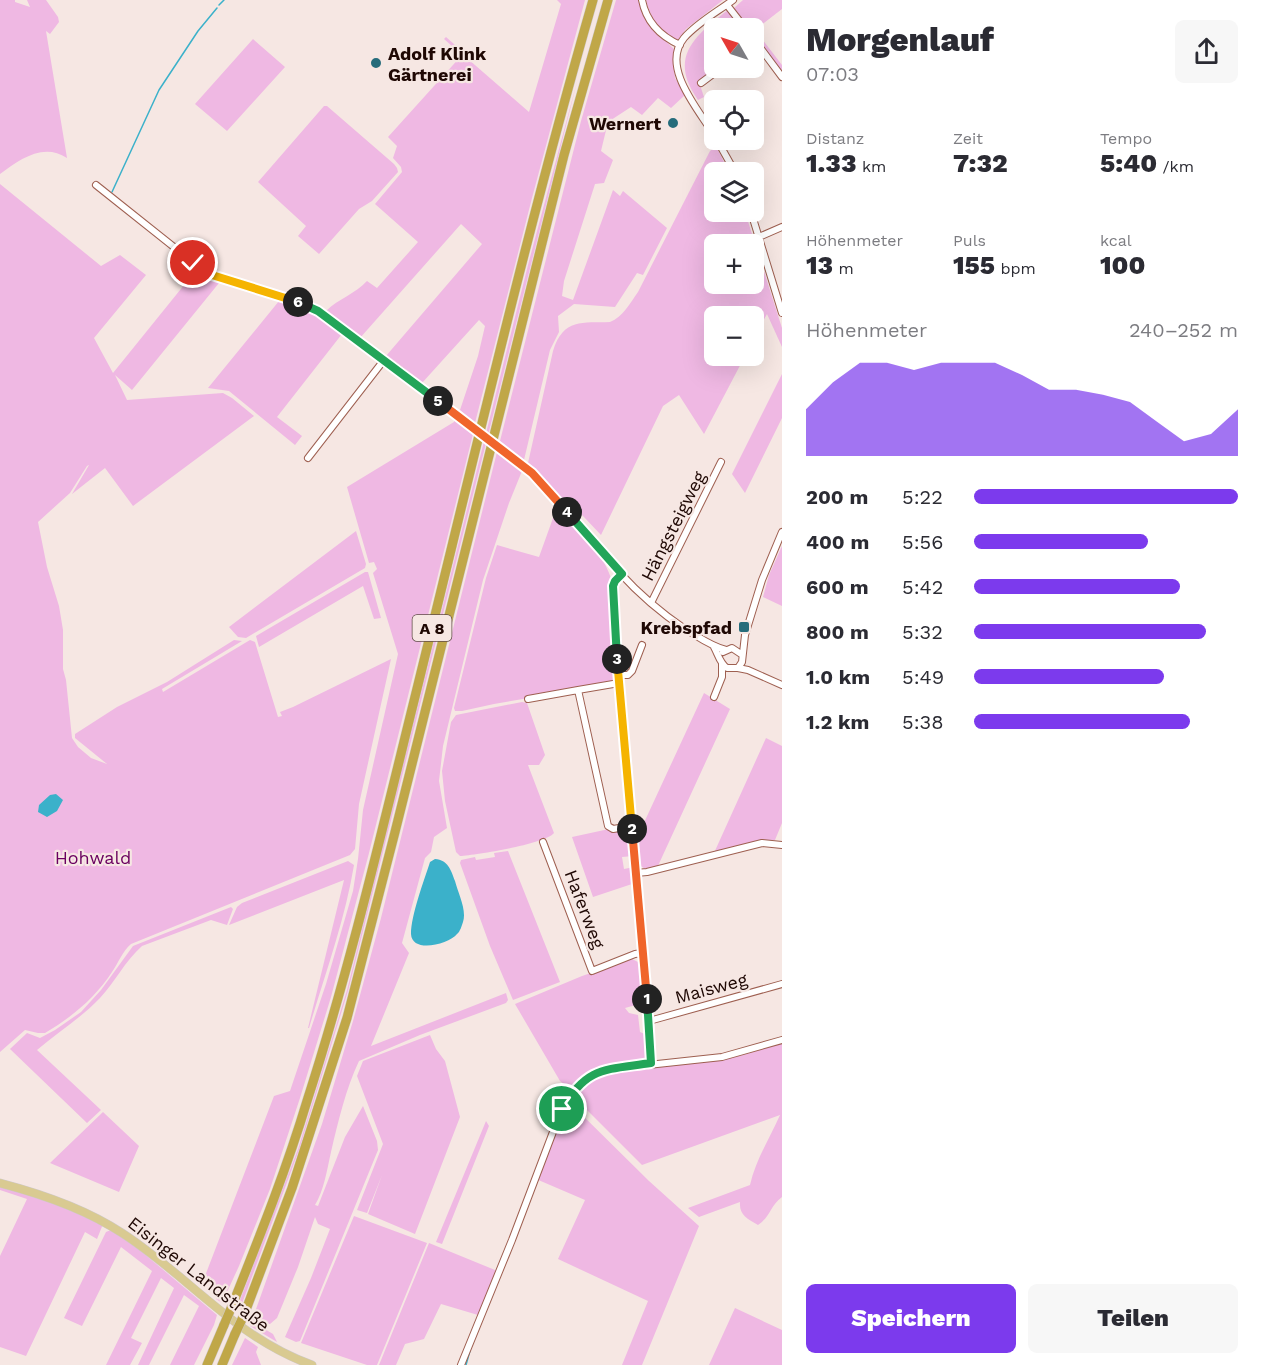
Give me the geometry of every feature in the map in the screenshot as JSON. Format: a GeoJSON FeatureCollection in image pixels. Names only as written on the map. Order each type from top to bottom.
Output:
{"type":"FeatureCollection","features":[{"type":"Feature","properties":{"kind":"highway","name":"A 8"},"geometry":{"type":"LineString","coordinates":[[207,1365],[285,1168],[334,1014],[541,192],[593,0]]}},
{"type":"Feature","properties":{"kind":"highway","name":"A 8"},"geometry":{"type":"LineString","coordinates":[[222,1365],[244,1315],[296,1178],[350,1007],[550,210],[608,0]]}},
{"type":"Feature","properties":{"kind":"main road","name":"Eisinger Landstraße"},"geometry":{"type":"LineString","coordinates":[[0,1183],[65,1204],[108,1224],[153,1256],[248,1334],[274,1349],[312,1365]]}},
{"type":"Feature","properties":{"kind":"street"},"geometry":{"type":"LineString","coordinates":[[642,0],[652,24],[669,40],[680,45]]}},
{"type":"Feature","properties":{"kind":"street"},"geometry":{"type":"LineString","coordinates":[[704,119],[684,88],[679,75],[676,60],[680,45],[687,35],[730,2],[740,18]]}},
{"type":"Feature","properties":{"kind":"street"},"geometry":{"type":"LineString","coordinates":[[764,54],[782,77]]}},
{"type":"Feature","properties":{"kind":"street"},"geometry":{"type":"LineString","coordinates":[[701,83],[708,78]]}},
{"type":"Feature","properties":{"kind":"street"},"geometry":{"type":"LineString","coordinates":[[96,185],[204,271],[307,305],[384,360],[541,482],[622,574],[651,603],[676,623],[713,646],[741,654]]}},
{"type":"Feature","properties":{"kind":"street"},"geometry":{"type":"LineString","coordinates":[[764,235],[782,227]]}},
{"type":"Feature","properties":{"kind":"street"},"geometry":{"type":"LineString","coordinates":[[764,254],[782,313]]}},
{"type":"Feature","properties":{"kind":"street"},"geometry":{"type":"LineString","coordinates":[[308,458],[384,360]]}},
{"type":"Feature","properties":{"kind":"street","name":"Hängsteigweg"},"geometry":{"type":"LineString","coordinates":[[651,603],[721,462]]}},
{"type":"Feature","properties":{"kind":"street"},"geometry":{"type":"LineString","coordinates":[[740,665],[745,635],[762,580],[782,532]]}},
{"type":"Feature","properties":{"kind":"street"},"geometry":{"type":"LineString","coordinates":[[622,574],[613,586],[618,675],[651,1063]]}},
{"type":"Feature","properties":{"kind":"street"},"geometry":{"type":"LineString","coordinates":[[722,677],[721,660],[729,649],[745,635]]}},
{"type":"Feature","properties":{"kind":"street"},"geometry":{"type":"LineString","coordinates":[[618,675],[628,675],[632,671],[642,645]]}},
{"type":"Feature","properties":{"kind":"street"},"geometry":{"type":"LineString","coordinates":[[713,646],[721,660],[730,669]]}},
{"type":"Feature","properties":{"kind":"street"},"geometry":{"type":"LineString","coordinates":[[714,697],[722,677],[730,669],[740,665]]}},
{"type":"Feature","properties":{"kind":"street"},"geometry":{"type":"LineString","coordinates":[[740,665],[782,685]]}},
{"type":"Feature","properties":{"kind":"street"},"geometry":{"type":"LineString","coordinates":[[528,699],[619,683]]}},
{"type":"Feature","properties":{"kind":"street"},"geometry":{"type":"LineString","coordinates":[[578,690],[608,826],[613,829],[632,826]]}},
{"type":"Feature","properties":{"kind":"street","name":"Haferweg"},"geometry":{"type":"LineString","coordinates":[[543,842],[592,971],[642,953]]}},
{"type":"Feature","properties":{"kind":"street"},"geometry":{"type":"LineString","coordinates":[[636,873],[657,870],[762,843],[782,845]]}},
{"type":"Feature","properties":{"kind":"street","name":"Maisweg"},"geometry":{"type":"LineString","coordinates":[[649,1021],[782,984]]}},
{"type":"Feature","properties":{"kind":"street"},"geometry":{"type":"LineString","coordinates":[[461,1365],[556,1124],[570,1096],[580,1083],[591,1075],[611,1069],[722,1057],[782,1040]]}},
{"type":"Feature","properties":{"kind":"green space"},"geometry":{"type":"Polygon","coordinates":[[[0,0],[15,0],[15,2],[30,7],[27,0],[46,0],[58,17],[59,22],[50,34],[46,31],[67,158],[49,152],[40,152],[15,163],[0,174],[0,0]]]}},
{"type":"Feature","properties":{"kind":"green space"},"geometry":{"type":"Polygon","coordinates":[[[557,0],[585,0],[475,423],[460,410],[478,356],[485,326],[479,320],[422,383],[386,356],[482,244],[461,224],[360,338],[326,311],[367,281],[377,288],[418,242],[375,204],[402,172],[401,167],[393,158],[397,146],[388,137],[462,55],[444,39],[446,37],[529,112],[561,4],[557,0]]]}},
{"type":"Feature","properties":{"kind":"green space"},"geometry":{"type":"Polygon","coordinates":[[[616,0],[638,0],[648,24],[676,51],[673,63],[675,78],[685,95],[671,108],[658,98],[642,115],[631,107],[608,122],[601,151],[613,160],[604,183],[595,184],[564,281],[562,296],[573,300],[613,190],[620,196],[623,191],[667,228],[643,275],[637,273],[615,307],[574,304],[558,316],[559,332],[550,350],[524,460],[500,441],[581,121],[616,0]]]}},
{"type":"Feature","properties":{"kind":"green space"},"geometry":{"type":"Polygon","coordinates":[[[646,0],[723,0],[686,29],[678,40],[657,24],[646,0]]]}},
{"type":"Feature","properties":{"kind":"green space"},"geometry":{"type":"Polygon","coordinates":[[[743,0],[782,0],[782,9],[764,23],[764,18],[740,18],[733,9],[743,0]]]}},
{"type":"Feature","properties":{"kind":"green space"},"geometry":{"type":"Polygon","coordinates":[[[728,10],[734,18],[718,18],[728,10]]]}},
{"type":"Feature","properties":{"kind":"green space"},"geometry":{"type":"Polygon","coordinates":[[[704,30],[704,78],[699,82],[704,97],[698,100],[689,85],[685,72],[685,60],[696,39],[704,30]]]}},
{"type":"Feature","properties":{"kind":"green space"},"geometry":{"type":"Polygon","coordinates":[[[253,39],[285,67],[227,131],[195,104],[253,39]]]}},
{"type":"Feature","properties":{"kind":"green space"},"geometry":{"type":"Polygon","coordinates":[[[764,42],[782,65],[782,74],[764,50],[764,42]]]}},
{"type":"Feature","properties":{"kind":"green space"},"geometry":{"type":"Polygon","coordinates":[[[578,78],[348,991],[299,1150],[240,1309],[237,1308],[298,1149],[347,990],[529,261],[578,78]]]}},
{"type":"Feature","properties":{"kind":"green space"},"geometry":{"type":"Polygon","coordinates":[[[324,106],[327,106],[394,164],[398,172],[372,201],[359,209],[319,254],[298,236],[306,226],[258,182],[324,106]]]}},
{"type":"Feature","properties":{"kind":"green space"},"geometry":{"type":"Polygon","coordinates":[[[718,150],[724,162],[704,162],[710,151],[718,150]]]}},
{"type":"Feature","properties":{"kind":"green space"},"geometry":{"type":"Polygon","coordinates":[[[704,163],[704,222],[748,222],[752,234],[704,234],[704,294],[764,294],[764,272],[782,328],[782,347],[767,314],[764,319],[764,306],[704,306],[704,366],[740,366],[704,434],[679,395],[663,406],[601,535],[528,463],[557,340],[562,333],[575,324],[610,322],[619,317],[638,292],[704,163]]]}},
{"type":"Feature","properties":{"kind":"green space","name":"Hohwald"},"geometry":{"type":"Polygon","coordinates":[[[0,184],[101,266],[120,255],[146,275],[94,338],[113,373],[197,269],[219,280],[219,283],[132,390],[115,375],[127,400],[223,393],[254,416],[133,506],[105,468],[72,494],[89,465],[70,493],[38,522],[47,567],[59,606],[63,630],[63,669],[72,738],[78,747],[91,758],[107,764],[75,738],[75,734],[117,707],[167,682],[234,640],[242,641],[162,689],[163,692],[250,640],[255,642],[278,717],[282,716],[280,712],[391,659],[359,804],[355,849],[350,855],[131,944],[98,990],[73,1014],[45,1033],[25,1030],[0,1052],[0,184]]]}},
{"type":"Feature","properties":{"kind":"green space"},"geometry":{"type":"Polygon","coordinates":[[[279,301],[312,311],[342,334],[277,417],[302,436],[295,445],[229,391],[208,388],[279,301]]]}},
{"type":"Feature","properties":{"kind":"green space"},"geometry":{"type":"Polygon","coordinates":[[[782,374],[782,418],[745,493],[732,474],[782,374]]]}},
{"type":"Feature","properties":{"kind":"green space"},"geometry":{"type":"Polygon","coordinates":[[[455,418],[473,434],[369,853],[331,997],[300,1098],[270,1189],[222,1303],[216,1299],[218,1291],[205,1276],[274,1096],[290,1091],[326,984],[353,891],[363,810],[398,654],[373,573],[377,569],[374,562],[369,563],[347,487],[454,422],[455,418]]]}},
{"type":"Feature","properties":{"kind":"green space"},"geometry":{"type":"Polygon","coordinates":[[[497,452],[519,468],[521,467],[522,471],[483,580],[443,746],[439,781],[447,828],[434,837],[431,852],[425,858],[402,943],[409,953],[371,1046],[506,993],[508,1000],[506,1003],[359,1061],[346,1094],[325,1180],[315,1205],[318,1206],[345,1137],[363,1106],[377,1141],[378,1150],[300,1341],[296,1342],[285,1337],[330,1229],[318,1224],[315,1217],[277,1318],[270,1324],[259,1323],[258,1325],[273,1334],[277,1342],[250,1326],[322,1124],[353,1021],[381,918],[497,452]]]}},
{"type":"Feature","properties":{"kind":"green space"},"geometry":{"type":"Polygon","coordinates":[[[557,507],[595,548],[611,578],[616,682],[455,711],[486,578],[497,545],[539,557],[557,507]]]}},
{"type":"Feature","properties":{"kind":"green space"},"geometry":{"type":"Polygon","coordinates":[[[356,531],[366,564],[365,568],[246,638],[238,637],[229,627],[356,531]]]}},
{"type":"Feature","properties":{"kind":"green space"},"geometry":{"type":"Polygon","coordinates":[[[782,546],[782,606],[763,597],[769,575],[782,546]]]}},
{"type":"Feature","properties":{"kind":"green space"},"geometry":{"type":"Polygon","coordinates":[[[368,572],[381,618],[374,619],[363,586],[259,647],[256,636],[368,572]]]}},
{"type":"Feature","properties":{"kind":"green space"},"geometry":{"type":"Polygon","coordinates":[[[704,693],[730,709],[657,868],[647,870],[639,865],[636,840],[704,693]]]}},
{"type":"Feature","properties":{"kind":"green space"},"geometry":{"type":"Polygon","coordinates":[[[522,702],[527,703],[545,755],[539,765],[528,765],[554,833],[525,845],[460,856],[456,852],[445,801],[442,771],[451,722],[456,715],[522,702]]]}},
{"type":"Feature","properties":{"kind":"green space"},"geometry":{"type":"Polygon","coordinates":[[[766,738],[782,746],[782,823],[775,840],[765,840],[714,853],[766,738]]]}},
{"type":"Feature","properties":{"kind":"green space"},"geometry":{"type":"Polygon","coordinates":[[[609,829],[627,829],[630,832],[633,856],[622,857],[624,869],[634,867],[635,883],[593,897],[572,837],[609,829]]]}},
{"type":"Feature","properties":{"kind":"green space"},"geometry":{"type":"Polygon","coordinates":[[[508,851],[560,982],[513,1000],[490,946],[460,863],[461,860],[475,857],[476,860],[495,857],[494,853],[508,851]]]}},
{"type":"Feature","properties":{"kind":"green space"},"geometry":{"type":"Polygon","coordinates":[[[348,861],[354,865],[345,906],[308,1028],[344,880],[229,925],[237,907],[242,903],[348,861]]]}},
{"type":"Feature","properties":{"kind":"green space"},"geometry":{"type":"Polygon","coordinates":[[[231,907],[233,909],[227,925],[211,920],[142,946],[93,1005],[37,1050],[101,1110],[87,1123],[10,1049],[27,1033],[40,1038],[81,1012],[101,990],[133,946],[231,907]]]}},
{"type":"Feature","properties":{"kind":"green space"},"geometry":{"type":"Polygon","coordinates":[[[632,959],[640,963],[643,1003],[625,1008],[629,1013],[638,1015],[640,1032],[647,1035],[647,1056],[630,1065],[597,1069],[571,1090],[560,1081],[515,1004],[582,976],[632,959]]]}},
{"type":"Feature","properties":{"kind":"green space"},"geometry":{"type":"Polygon","coordinates":[[[430,1035],[445,1061],[460,1117],[415,1234],[368,1214],[382,1175],[367,1213],[357,1210],[383,1144],[357,1076],[363,1061],[430,1035]]]}},
{"type":"Feature","properties":{"kind":"green space"},"geometry":{"type":"Polygon","coordinates":[[[782,1043],[782,1197],[758,1225],[742,1213],[740,1202],[699,1217],[688,1208],[750,1185],[759,1157],[780,1115],[642,1165],[579,1102],[580,1089],[590,1078],[598,1074],[628,1067],[723,1059],[782,1043]]]}},
{"type":"Feature","properties":{"kind":"green space"},"geometry":{"type":"Polygon","coordinates":[[[570,1103],[649,1181],[699,1226],[642,1365],[622,1365],[648,1301],[558,1259],[585,1200],[536,1179],[558,1124],[570,1103]]]}},
{"type":"Feature","properties":{"kind":"green space"},"geometry":{"type":"Polygon","coordinates":[[[103,1112],[139,1146],[119,1192],[50,1163],[103,1112]]]}},
{"type":"Feature","properties":{"kind":"green space"},"geometry":{"type":"Polygon","coordinates":[[[486,1121],[489,1126],[442,1244],[436,1242],[486,1121]]]}},
{"type":"Feature","properties":{"kind":"green space"},"geometry":{"type":"Polygon","coordinates":[[[0,1186],[52,1203],[103,1224],[97,1239],[85,1232],[26,1356],[0,1347],[0,1256],[27,1199],[0,1190],[0,1186]]]}},
{"type":"Feature","properties":{"kind":"green space"},"geometry":{"type":"Polygon","coordinates":[[[354,1216],[427,1243],[377,1365],[367,1365],[301,1343],[354,1216]]]}},
{"type":"Feature","properties":{"kind":"green space"},"geometry":{"type":"Polygon","coordinates":[[[111,1230],[123,1236],[217,1315],[194,1365],[170,1365],[199,1306],[184,1295],[149,1365],[138,1365],[174,1288],[161,1278],[131,1338],[142,1343],[130,1365],[106,1365],[152,1271],[121,1247],[82,1326],[64,1318],[106,1232],[111,1230]]]}},
{"type":"Feature","properties":{"kind":"green space"},"geometry":{"type":"Polygon","coordinates":[[[429,1243],[496,1272],[478,1315],[441,1304],[424,1339],[405,1344],[396,1365],[379,1365],[429,1243]]]}},
{"type":"Feature","properties":{"kind":"green space"},"geometry":{"type":"Polygon","coordinates":[[[735,1308],[782,1330],[782,1365],[709,1365],[735,1308]]]}},
{"type":"Feature","properties":{"kind":"green space"},"geometry":{"type":"Polygon","coordinates":[[[245,1338],[258,1347],[256,1352],[261,1365],[232,1365],[245,1338]]]}},
{"type":"Feature","properties":{"kind":"water"},"geometry":{"type":"Polygon","coordinates":[[[56,794],[63,800],[57,811],[47,817],[38,812],[39,805],[50,795],[56,794]]]}},
{"type":"Feature","properties":{"kind":"water"},"geometry":{"type":"Polygon","coordinates":[[[435,859],[443,861],[450,869],[462,902],[463,922],[458,933],[447,941],[431,945],[417,944],[411,934],[413,917],[430,862],[435,859]]]}},
{"type":"Feature","properties":{"kind":"waterway"},"geometry":{"type":"LineString","coordinates":[[219,5],[224,0]]}},
{"type":"Feature","properties":{"kind":"waterway"},"geometry":{"type":"LineString","coordinates":[[112,192],[159,90],[198,31],[217,8]]}},
{"type":"Feature","properties":{"kind":"waterway"},"geometry":{"type":"LineString","coordinates":[[466,1365],[471,1347]]}},
{"type":"Feature","properties":{"kind":"place","name":"Adolf Klink Gärtnerei"},"geometry":{"type":"Point","coordinates":[376,63]}},
{"type":"Feature","properties":{"kind":"place","name":"Wernert"},"geometry":{"type":"Point","coordinates":[673,123]}},
{"type":"Feature","properties":{"kind":"place","name":"Krebspfad"},"geometry":{"type":"Point","coordinates":[744,627]}},
{"type":"Feature","properties":{"kind":"route"},"geometry":{"type":"LineString","coordinates":[[193,263],[212,275],[313,308],[400,371],[532,473],[622,574],[613,586],[618,675],[651,1063],[611,1069],[591,1075],[575,1088],[562,1109]]}}]}
